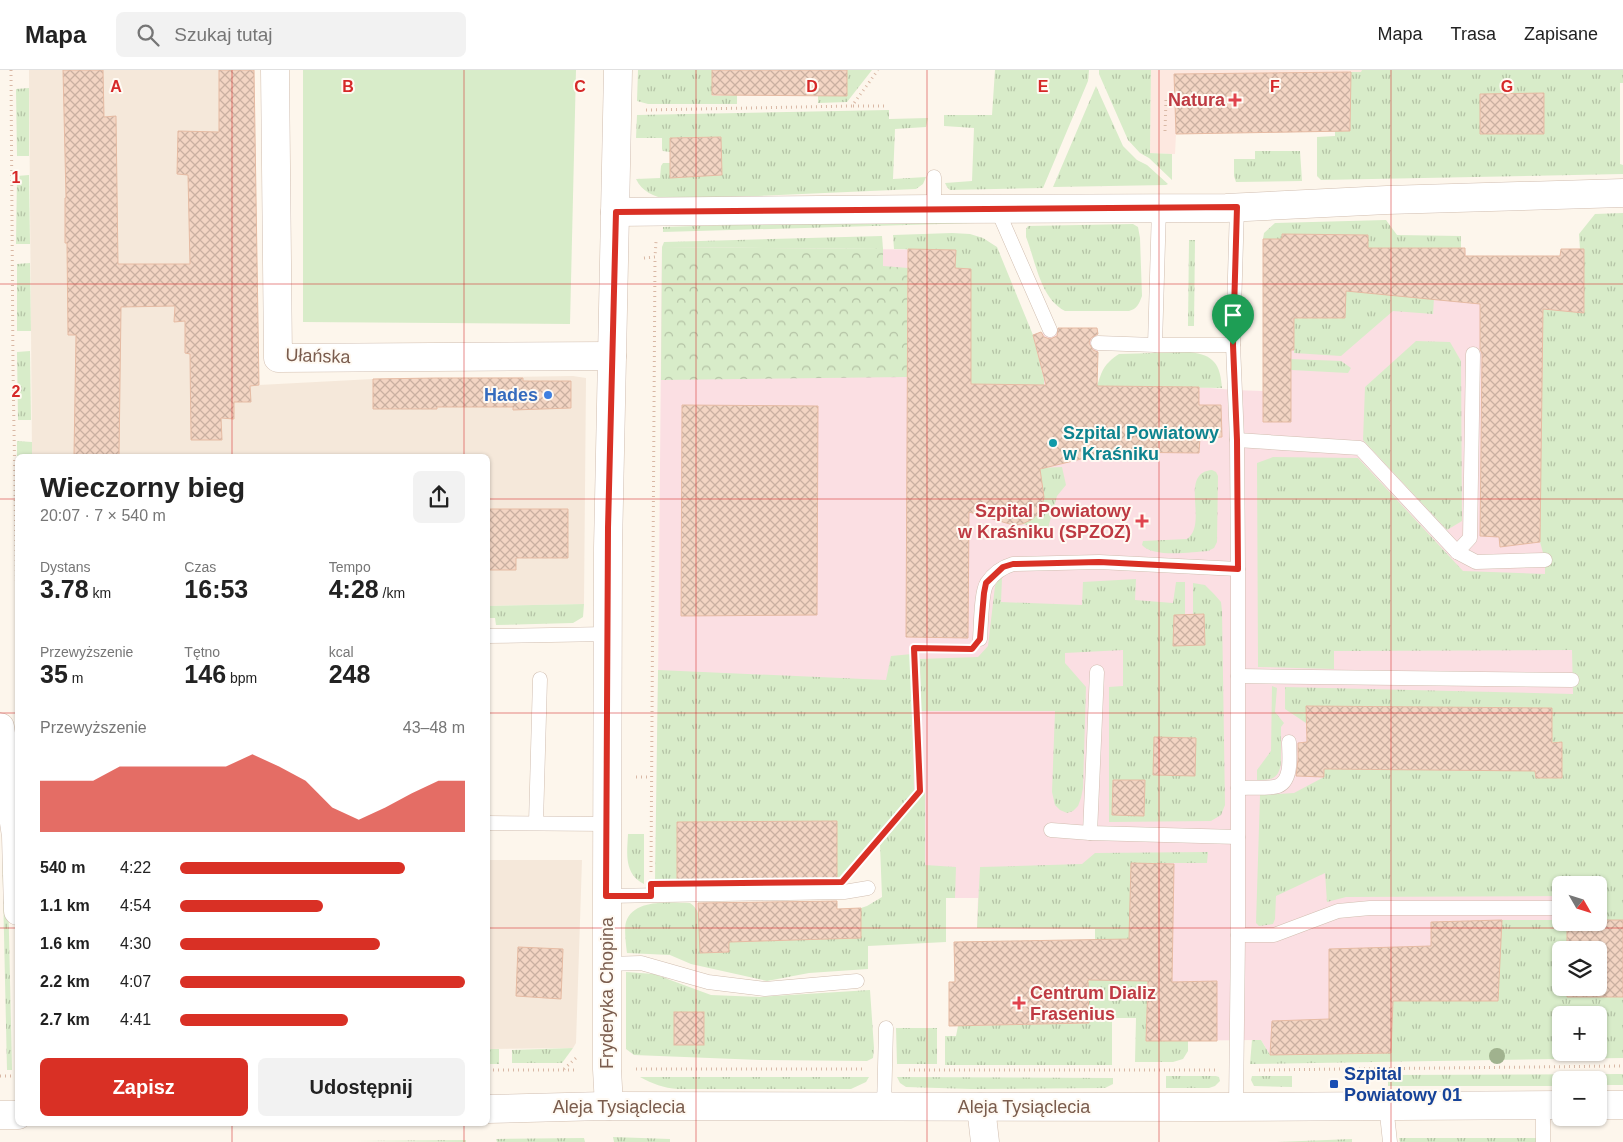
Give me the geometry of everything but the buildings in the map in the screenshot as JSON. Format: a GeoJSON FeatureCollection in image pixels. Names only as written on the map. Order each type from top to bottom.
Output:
{"type":"FeatureCollection","features":[{"type":"Feature","properties":{"kind":"street","name":"Ułańska"},"geometry":{"type":"LineString","coordinates":[[275,70],[278,358],[612,356]]}},
{"type":"Feature","properties":{"kind":"street","name":"Fryderyka Chopina"},"geometry":{"type":"LineString","coordinates":[[609,1106],[606,896],[608,824],[608,534],[618,70]]}},
{"type":"Feature","properties":{"kind":"street"},"geometry":{"type":"LineString","coordinates":[[616,212],[1237,207],[1387,200],[1623,193]]}},
{"type":"Feature","properties":{"kind":"street"},"geometry":{"type":"LineString","coordinates":[[0,727],[15,829]]}},
{"type":"Feature","properties":{"kind":"street","name":"Aleja Tysiąclecia"},"geometry":{"type":"LineString","coordinates":[[490,1109],[609,1106],[1236,1107],[1552,1105]]}},
{"type":"Feature","properties":{"kind":"street"},"geometry":{"type":"LineString","coordinates":[[1607,1105],[1623,1105]]}},
{"type":"Feature","properties":{"kind":"street"},"geometry":{"type":"LineString","coordinates":[[981,1107],[985,1142]]}},
{"type":"Feature","properties":{"kind":"street"},"geometry":{"type":"LineString","coordinates":[[0,1115],[15,1115]]}},
{"type":"Feature","properties":{"kind":"lane"},"geometry":{"type":"LineString","coordinates":[[934,177],[934,209]]}},
{"type":"Feature","properties":{"kind":"lane"},"geometry":{"type":"LineString","coordinates":[[1236,1107],[1238,569],[1237,440],[1233,345],[1237,207]]}},
{"type":"Feature","properties":{"kind":"lane"},"geometry":{"type":"LineString","coordinates":[[1155,346],[1159,208]]}},
{"type":"Feature","properties":{"kind":"lane"},"geometry":{"type":"LineString","coordinates":[[997,209],[1050,330]]}},
{"type":"Feature","properties":{"kind":"lane"},"geometry":{"type":"LineString","coordinates":[[1098,343],[1155,346],[1233,345]]}},
{"type":"Feature","properties":{"kind":"lane"},"geometry":{"type":"LineString","coordinates":[[1457,552],[1470,538],[1473,354]]}},
{"type":"Feature","properties":{"kind":"lane"},"geometry":{"type":"LineString","coordinates":[[1237,440],[1360,448],[1457,552],[1476,562],[1545,560]]}},
{"type":"Feature","properties":{"kind":"lane"},"geometry":{"type":"LineString","coordinates":[[980,639],[986,583],[1003,567],[1013,564],[1099,562],[1238,569]]}},
{"type":"Feature","properties":{"kind":"lane"},"geometry":{"type":"LineString","coordinates":[[490,636],[608,634]]}},
{"type":"Feature","properties":{"kind":"lane"},"geometry":{"type":"LineString","coordinates":[[1090,833],[1097,672]]}},
{"type":"Feature","properties":{"kind":"lane"},"geometry":{"type":"LineString","coordinates":[[1238,676],[1572,680]]}},
{"type":"Feature","properties":{"kind":"lane"},"geometry":{"type":"LineString","coordinates":[[536,823],[540,679]]}},
{"type":"Feature","properties":{"kind":"lane"},"geometry":{"type":"LineString","coordinates":[[1238,788],[1278,786],[1284,781],[1288,775],[1289,742]]}},
{"type":"Feature","properties":{"kind":"lane"},"geometry":{"type":"LineString","coordinates":[[490,823],[608,824]]}},
{"type":"Feature","properties":{"kind":"lane"},"geometry":{"type":"LineString","coordinates":[[1051,830],[1090,833],[1238,837]]}},
{"type":"Feature","properties":{"kind":"lane"},"geometry":{"type":"LineString","coordinates":[[606,896],[844,892],[868,888]]}},
{"type":"Feature","properties":{"kind":"lane"},"geometry":{"type":"LineString","coordinates":[[1238,935],[1274,935],[1338,910],[1370,908],[1552,908]]}},
{"type":"Feature","properties":{"kind":"lane"},"geometry":{"type":"LineString","coordinates":[[607,964],[641,963],[708,982],[765,989],[857,981]]}},
{"type":"Feature","properties":{"kind":"lane"},"geometry":{"type":"LineString","coordinates":[[884,1107],[886,1028]]}},
{"type":"Feature","properties":{"kind":"lane"},"geometry":{"type":"LineString","coordinates":[[1386,1105],[1390,1142]]}},
{"type":"Feature","properties":{"kind":"lane"},"geometry":{"type":"LineString","coordinates":[[1543,1142],[1552,1105]]}},
{"type":"Feature","properties":{"kind":"path"},"geometry":{"type":"LineString","coordinates":[[11,70],[12,368],[15,524]]}},
{"type":"Feature","properties":{"kind":"path"},"geometry":{"type":"LineString","coordinates":[[852,106],[878,70]]}},
{"type":"Feature","properties":{"kind":"path"},"geometry":{"type":"LineString","coordinates":[[1165,131],[1166,99]]}},
{"type":"Feature","properties":{"kind":"path"},"geometry":{"type":"LineString","coordinates":[[618,111],[888,106]]}},
{"type":"Feature","properties":{"kind":"path"},"geometry":{"type":"LineString","coordinates":[[651,896],[655,257]]}},
{"type":"Feature","properties":{"kind":"path"},"geometry":{"type":"LineString","coordinates":[[854,868],[920,791],[914,648],[972,649],[980,639]]}},
{"type":"Feature","properties":{"kind":"path"},"geometry":{"type":"LineString","coordinates":[[636,1069],[884,1069],[940,1071],[1623,1066]]}},
{"type":"Feature","properties":{"kind":"path"},"geometry":{"type":"LineString","coordinates":[[490,1070],[576,1070]]}},
{"type":"Feature","properties":{"kind":"path"},"geometry":{"type":"LineString","coordinates":[[0,1076],[15,1076]]}},
{"type":"Feature","properties":{"kind":"shaded area"},"geometry":{"type":"Polygon","coordinates":[[[29,70],[254,70],[259,385],[373,379],[573,376],[586,378],[584,604],[490,606],[490,454],[32,454],[29,70]]]}},
{"type":"Feature","properties":{"kind":"shaded area"},"geometry":{"type":"Polygon","coordinates":[[[1151,70],[1362,70],[1362,72],[1351,72],[1335,131],[1176,134],[1175,154],[1172,154],[1150,153],[1151,70]]]}},
{"type":"Feature","properties":{"kind":"shaded area","name":"Szpital Powiatowy w Kraśniku (SPZOZ)"},"geometry":{"type":"Polygon","coordinates":[[[1282,234],[1368,235],[1368,248],[1461,248],[1465,249],[1466,256],[1560,256],[1561,249],[1623,248],[1603,876],[1552,876],[1552,931],[1602,931],[1601,941],[1552,941],[1552,996],[1600,996],[1599,1006],[1552,1006],[1552,1017],[1391,1053],[1270,1055],[1261,1040],[1146,1041],[1146,1018],[1112,1018],[1095,976],[1095,929],[977,928],[978,898],[925,898],[925,791],[657,795],[662,247],[956,250],[971,269],[983,384],[1043,385],[1044,380],[1033,335],[1060,328],[1097,328],[1098,354],[1079,372],[1093,386],[1199,387],[1263,391],[1263,239],[1282,239],[1282,234]]]}},
{"type":"Feature","properties":{"kind":"shaded area"},"geometry":{"type":"Polygon","coordinates":[[[490,860],[582,860],[576,1043],[573,1048],[490,1049],[490,860]]]}},
{"type":"Feature","properties":{"kind":"green space"},"geometry":{"type":"Polygon","coordinates":[[[303,70],[576,70],[570,324],[303,322],[303,70]]]}},
{"type":"Feature","properties":{"kind":"green space"},"geometry":{"type":"Polygon","coordinates":[[[638,70],[712,70],[712,96],[737,95],[737,104],[648,104],[637,101],[638,70]]]}},
{"type":"Feature","properties":{"kind":"green space"},"geometry":{"type":"Polygon","coordinates":[[[847,70],[872,70],[847,102],[818,103],[818,96],[847,96],[847,70]]]}},
{"type":"Feature","properties":{"kind":"green space"},"geometry":{"type":"Polygon","coordinates":[[[995,70],[1089,70],[1088,81],[1043,188],[950,190],[945,183],[972,181],[974,128],[944,126],[944,115],[992,115],[995,70]]]}},
{"type":"Feature","properties":{"kind":"green space"},"geometry":{"type":"Polygon","coordinates":[[[1099,70],[1151,70],[1150,153],[1172,154],[1172,180],[1149,158],[1140,153],[1128,140],[1099,74],[1099,70]]]}},
{"type":"Feature","properties":{"kind":"green space"},"geometry":{"type":"Polygon","coordinates":[[[1362,70],[1623,70],[1623,83],[1620,83],[1620,164],[1623,165],[1623,174],[1321,180],[1317,176],[1317,137],[1335,136],[1335,131],[1350,131],[1351,72],[1361,72],[1362,70]]]}},
{"type":"Feature","properties":{"kind":"green space"},"geometry":{"type":"Polygon","coordinates":[[[1096,86],[1123,146],[1137,160],[1147,165],[1168,184],[1053,187],[1096,86]]]}},
{"type":"Feature","properties":{"kind":"green space"},"geometry":{"type":"Polygon","coordinates":[[[29,88],[29,156],[17,156],[16,89],[29,88]]]}},
{"type":"Feature","properties":{"kind":"green space"},"geometry":{"type":"Polygon","coordinates":[[[889,110],[889,119],[928,118],[926,127],[895,129],[893,179],[926,177],[923,184],[916,189],[667,200],[645,190],[636,179],[660,178],[663,163],[670,163],[670,178],[721,175],[721,137],[670,138],[670,152],[663,151],[662,138],[636,138],[637,115],[889,110]]]}},
{"type":"Feature","properties":{"kind":"green space"},"geometry":{"type":"Polygon","coordinates":[[[1255,151],[1300,151],[1302,181],[1236,182],[1234,159],[1255,159],[1255,151]]]}},
{"type":"Feature","properties":{"kind":"green space"},"geometry":{"type":"Polygon","coordinates":[[[29,175],[30,244],[16,244],[17,176],[29,175]]]}},
{"type":"Feature","properties":{"kind":"green space"},"geometry":{"type":"Polygon","coordinates":[[[1623,213],[1623,1058],[1607,1058],[1607,1006],[1552,1006],[1552,1059],[1250,1064],[1252,1040],[1261,1040],[1270,1055],[1390,1053],[1393,1001],[1498,1001],[1502,920],[1552,920],[1552,931],[1608,931],[1608,876],[1552,876],[1552,896],[1346,897],[1327,902],[1325,873],[1276,896],[1273,924],[1259,926],[1256,923],[1260,795],[1294,793],[1324,777],[1324,769],[1535,771],[1536,778],[1562,778],[1562,743],[1306,706],[1306,723],[1285,709],[1285,687],[1573,694],[1572,650],[1334,651],[1334,669],[1258,667],[1257,463],[1273,457],[1358,458],[1463,571],[1545,574],[1545,560],[1540,542],[1543,309],[1584,313],[1579,234],[1595,214],[1623,213]]]}},
{"type":"Feature","properties":{"kind":"green space"},"geometry":{"type":"Polygon","coordinates":[[[975,218],[975,223],[663,232],[663,227],[975,218]]]}},
{"type":"Feature","properties":{"kind":"green space"},"geometry":{"type":"Polygon","coordinates":[[[1386,220],[1397,235],[1461,236],[1461,248],[1368,248],[1368,235],[1283,234],[1282,239],[1263,239],[1264,233],[1275,223],[1386,220]]]}},
{"type":"Feature","properties":{"kind":"green space"},"geometry":{"type":"Polygon","coordinates":[[[1133,224],[1138,227],[1140,238],[1142,296],[1139,304],[1129,311],[1065,311],[1057,305],[1044,288],[1040,278],[1026,237],[1028,226],[1133,224]]]}},
{"type":"Feature","properties":{"kind":"green space"},"geometry":{"type":"Polygon","coordinates":[[[970,234],[983,238],[997,247],[1033,335],[1044,385],[983,384],[971,388],[971,269],[955,268],[956,250],[894,249],[893,235],[970,234]]]}},
{"type":"Feature","properties":{"kind":"green space"},"geometry":{"type":"Polygon","coordinates":[[[882,236],[883,249],[662,247],[664,242],[882,236]]]}},
{"type":"Feature","properties":{"kind":"green space"},"geometry":{"type":"Polygon","coordinates":[[[1189,240],[1195,240],[1194,326],[1188,326],[1189,240]]]}},
{"type":"Feature","properties":{"kind":"green space"},"geometry":{"type":"Polygon","coordinates":[[[662,247],[883,249],[883,266],[908,268],[907,377],[661,380],[662,247]]]}},
{"type":"Feature","properties":{"kind":"green space"},"geometry":{"type":"Polygon","coordinates":[[[30,263],[31,331],[17,331],[17,264],[30,263]]]}},
{"type":"Feature","properties":{"kind":"green space"},"geometry":{"type":"Polygon","coordinates":[[[1346,264],[1434,298],[1433,314],[1393,311],[1341,356],[1294,353],[1294,318],[1345,318],[1346,264]]]}},
{"type":"Feature","properties":{"kind":"green space"},"geometry":{"type":"Polygon","coordinates":[[[1416,341],[1450,342],[1461,361],[1462,521],[1447,530],[1363,440],[1365,387],[1416,341]]]}},
{"type":"Feature","properties":{"kind":"green space"},"geometry":{"type":"Polygon","coordinates":[[[30,351],[31,420],[18,420],[17,352],[30,351]]]}},
{"type":"Feature","properties":{"kind":"green space"},"geometry":{"type":"Polygon","coordinates":[[[1190,352],[1210,358],[1214,362],[1220,373],[1222,388],[1097,386],[1104,368],[1119,354],[1190,352]]]}},
{"type":"Feature","properties":{"kind":"green space"},"geometry":{"type":"Polygon","coordinates":[[[1263,358],[1341,361],[1351,368],[1348,373],[1291,370],[1263,358]]]}},
{"type":"Feature","properties":{"kind":"green space"},"geometry":{"type":"Polygon","coordinates":[[[17,441],[32,442],[32,454],[17,454],[17,441]]]}},
{"type":"Feature","properties":{"kind":"green space"},"geometry":{"type":"Polygon","coordinates":[[[1062,467],[1066,485],[1057,496],[1048,528],[1022,524],[1031,520],[1037,514],[1042,506],[1044,497],[1015,469],[1062,467]]]}},
{"type":"Feature","properties":{"kind":"green space"},"geometry":{"type":"Polygon","coordinates":[[[1212,470],[1218,476],[1217,542],[1214,548],[1208,551],[1163,553],[1147,549],[1142,545],[1143,541],[1187,539],[1193,532],[1195,522],[1195,489],[1197,480],[1202,473],[1212,470]]]}},
{"type":"Feature","properties":{"kind":"green space"},"geometry":{"type":"Polygon","coordinates":[[[1002,578],[1001,602],[1082,605],[1083,582],[1136,579],[1135,600],[1173,603],[1176,582],[1185,582],[1185,615],[1193,614],[1193,583],[1205,585],[1214,594],[1221,602],[1222,611],[1225,805],[1221,815],[1211,821],[1109,822],[1109,687],[1123,686],[1123,650],[1065,653],[1065,663],[1086,687],[1083,788],[1078,806],[1073,811],[1067,813],[1055,805],[1052,792],[1055,711],[921,711],[920,659],[978,657],[988,646],[995,586],[999,579],[1002,578]]]}},
{"type":"Feature","properties":{"kind":"green space"},"geometry":{"type":"Polygon","coordinates":[[[584,604],[583,617],[573,623],[496,625],[495,618],[490,618],[490,606],[584,604]]]}},
{"type":"Feature","properties":{"kind":"green space"},"geometry":{"type":"Polygon","coordinates":[[[912,654],[914,792],[837,880],[837,821],[678,822],[677,881],[655,880],[658,670],[886,680],[891,656],[912,654]]]}},
{"type":"Feature","properties":{"kind":"green space"},"geometry":{"type":"Polygon","coordinates":[[[1272,686],[1277,688],[1275,712],[1284,723],[1281,727],[1281,764],[1278,773],[1273,778],[1257,780],[1257,770],[1271,751],[1272,686]]]}},
{"type":"Feature","properties":{"kind":"green space"},"geometry":{"type":"Polygon","coordinates":[[[925,791],[925,865],[956,867],[955,898],[946,898],[946,942],[868,946],[868,969],[809,973],[767,981],[691,964],[670,955],[627,953],[625,925],[630,914],[645,905],[664,903],[690,903],[695,907],[698,912],[700,926],[700,953],[729,952],[729,942],[861,938],[861,908],[882,897],[880,845],[925,791]]]}},
{"type":"Feature","properties":{"kind":"green space"},"geometry":{"type":"Polygon","coordinates":[[[628,834],[644,834],[644,884],[633,875],[628,863],[628,834]]]}},
{"type":"Feature","properties":{"kind":"green space"},"geometry":{"type":"Polygon","coordinates":[[[2,844],[7,844],[12,1070],[7,1070],[2,844]]]}},
{"type":"Feature","properties":{"kind":"green space"},"geometry":{"type":"Polygon","coordinates":[[[1208,852],[1207,863],[1131,863],[1129,981],[1148,981],[1146,1041],[1188,1041],[1188,1051],[1183,1059],[1173,1062],[1135,1062],[1136,1018],[1112,1018],[1112,1065],[945,1065],[945,1036],[956,1036],[958,1026],[1089,1023],[1088,977],[1095,976],[1095,929],[977,928],[980,867],[1082,864],[1095,853],[1208,852]]]}},
{"type":"Feature","properties":{"kind":"green space"},"geometry":{"type":"Polygon","coordinates":[[[626,972],[654,974],[711,995],[760,997],[870,990],[873,1058],[867,1061],[760,1060],[634,1055],[626,1049],[626,972]]]}},
{"type":"Feature","properties":{"kind":"green space"},"geometry":{"type":"Polygon","coordinates":[[[896,1028],[937,1028],[937,1064],[897,1064],[896,1028]]]}},
{"type":"Feature","properties":{"kind":"green space"},"geometry":{"type":"Polygon","coordinates":[[[573,1048],[562,1063],[512,1063],[512,1050],[573,1048]]]}},
{"type":"Feature","properties":{"kind":"green space"},"geometry":{"type":"Polygon","coordinates":[[[490,1049],[499,1049],[499,1064],[490,1064],[490,1049]]]}},
{"type":"Feature","properties":{"kind":"green space"},"geometry":{"type":"Polygon","coordinates":[[[1552,1074],[1552,1086],[1388,1086],[1388,1075],[1552,1074]]]}},
{"type":"Feature","properties":{"kind":"green space"},"geometry":{"type":"Polygon","coordinates":[[[1607,1074],[1623,1074],[1623,1085],[1607,1085],[1607,1074]]]}},
{"type":"Feature","properties":{"kind":"green space"},"geometry":{"type":"Polygon","coordinates":[[[1166,1076],[1216,1076],[1219,1077],[1220,1081],[1215,1086],[1209,1088],[1166,1088],[1166,1076]]]}},
{"type":"Feature","properties":{"kind":"green space"},"geometry":{"type":"Polygon","coordinates":[[[1252,1076],[1292,1076],[1292,1087],[1254,1086],[1251,1080],[1252,1076]]]}},
{"type":"Feature","properties":{"kind":"green space"},"geometry":{"type":"Polygon","coordinates":[[[640,1077],[869,1077],[866,1082],[851,1089],[678,1089],[658,1085],[640,1077]]]}},
{"type":"Feature","properties":{"kind":"green space"},"geometry":{"type":"Polygon","coordinates":[[[897,1077],[1113,1078],[1113,1084],[1105,1088],[971,1089],[906,1087],[900,1083],[897,1077]]]}},
{"type":"Feature","properties":{"kind":"green space"},"geometry":{"type":"Polygon","coordinates":[[[613,1137],[670,1139],[670,1142],[614,1142],[613,1137]]]}},
{"type":"Feature","properties":{"kind":"green space"},"geometry":{"type":"Polygon","coordinates":[[[584,1138],[585,1142],[497,1142],[496,1139],[584,1138]]]}},
{"type":"Feature","properties":{"kind":"green space"},"geometry":{"type":"Polygon","coordinates":[[[1399,1138],[1536,1138],[1536,1142],[1400,1142],[1399,1138]]]}},
{"type":"Feature","properties":{"kind":"green space"},"geometry":{"type":"Polygon","coordinates":[[[1352,1139],[1352,1142],[1277,1142],[1352,1139]]]}},
{"type":"Feature","properties":{"kind":"green space"},"geometry":{"type":"Polygon","coordinates":[[[466,1140],[466,1142],[356,1141],[466,1140]]]}},
{"type":"Feature","properties":{"kind":"place","name":"Natura"},"geometry":{"type":"Point","coordinates":[1235,100]}},
{"type":"Feature","properties":{"kind":"place","name":"Hades"},"geometry":{"type":"Point","coordinates":[548,395]}},
{"type":"Feature","properties":{"kind":"place","name":"Szpital Powiatowy w Kraśniku"},"geometry":{"type":"Point","coordinates":[1053,443]}},
{"type":"Feature","properties":{"kind":"place","name":"Szpital Powiatowy w Kraśniku (SPZOZ)"},"geometry":{"type":"Point","coordinates":[1142,521]}},
{"type":"Feature","properties":{"kind":"place","name":"Centrum Dializ Frasenius"},"geometry":{"type":"Point","coordinates":[1019,1003]}},
{"type":"Feature","properties":{"kind":"place","name":"Szpital Powiatowy 01"},"geometry":{"type":"Point","coordinates":[1334,1084]}},
{"type":"Feature","properties":{"kind":"route"},"geometry":{"type":"LineString","coordinates":[[1237,207],[1233,345],[1237,440],[1238,569],[1099,562],[1013,564],[1003,567],[986,583],[980,639],[972,649],[914,648],[920,791],[842,882],[651,884],[651,896],[606,896],[608,824],[608,528],[616,212],[1237,207]]}}]}
